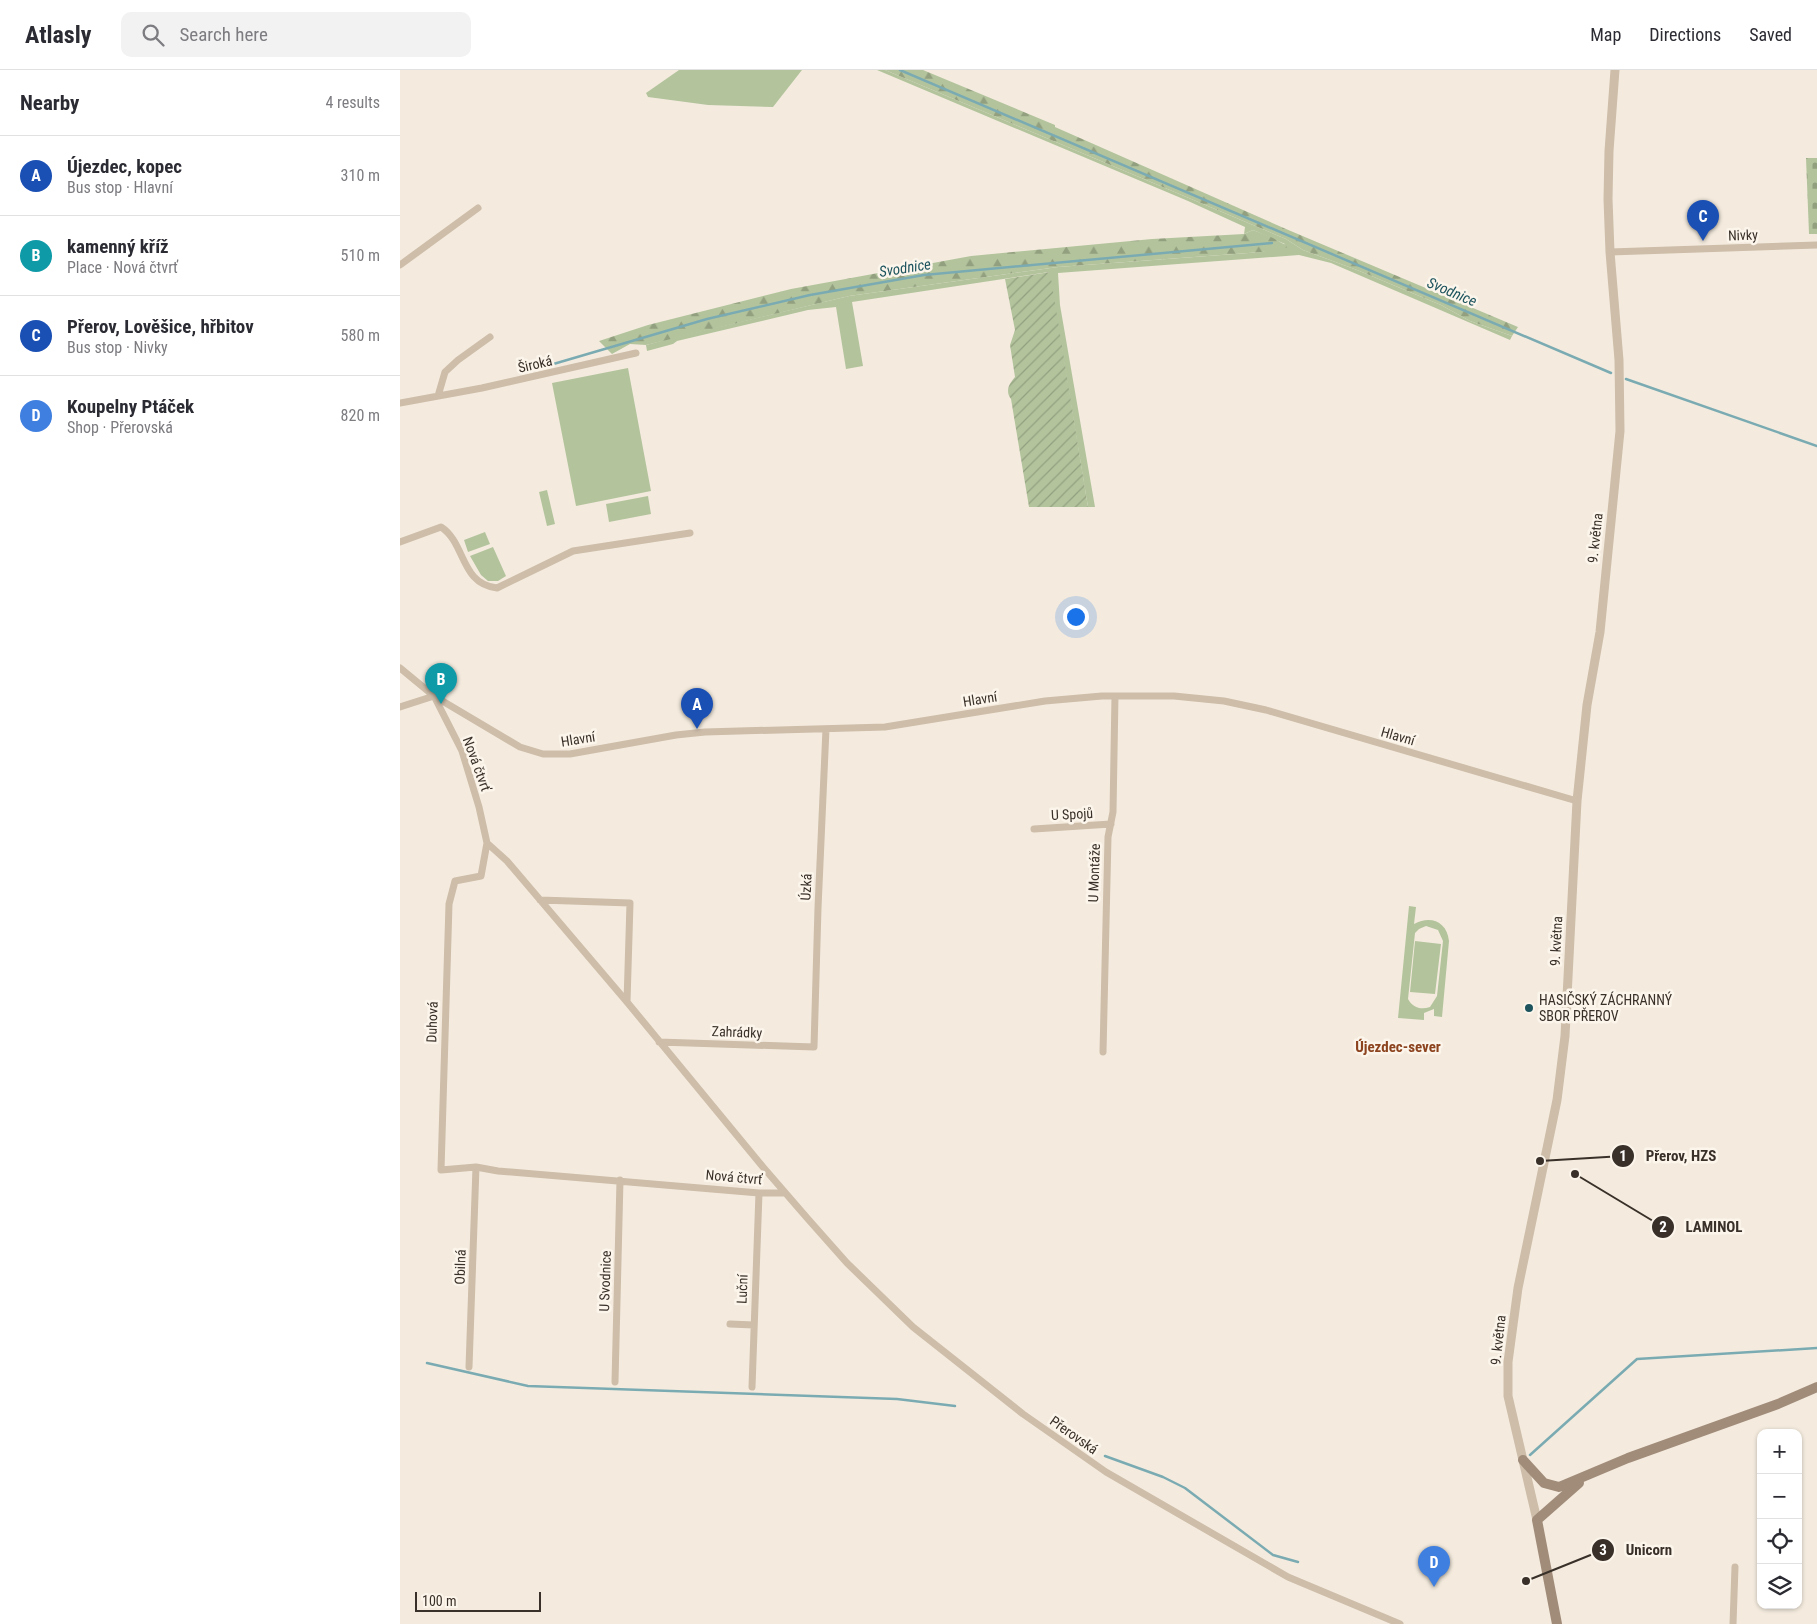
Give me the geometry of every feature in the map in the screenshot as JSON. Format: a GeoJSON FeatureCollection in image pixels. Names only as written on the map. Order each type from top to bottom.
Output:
{"type":"FeatureCollection","features":[{"type":"Feature","properties":{"kind":"main road"},"geometry":{"type":"LineString","coordinates":[[1523,1460],[1539,1480],[1555,1487],[1564,1485],[1628,1458],[1778,1404],[1817,1387]]}},
{"type":"Feature","properties":{"kind":"main road"},"geometry":{"type":"LineString","coordinates":[[1537,1520],[1576,1485],[1597,1471]]}},
{"type":"Feature","properties":{"kind":"main road","name":"9. května"},"geometry":{"type":"LineString","coordinates":[[1537,1520],[1557,1624]]}},
{"type":"Feature","properties":{"kind":"street","name":"9. května"},"geometry":{"type":"LineString","coordinates":[[1537,1520],[1508,1396],[1508,1362],[1518,1288],[1557,1100],[1565,1036],[1577,801],[1587,705],[1600,632],[1620,432],[1619,360],[1610,252],[1608,175],[1615,70]]}},
{"type":"Feature","properties":{"kind":"street"},"geometry":{"type":"LineString","coordinates":[[400,266],[478,208]]}},
{"type":"Feature","properties":{"kind":"street","name":"Nivky"},"geometry":{"type":"LineString","coordinates":[[1610,252],[1817,245]]}},
{"type":"Feature","properties":{"kind":"street"},"geometry":{"type":"LineString","coordinates":[[438,396],[445,372],[490,337]]}},
{"type":"Feature","properties":{"kind":"street","name":"Široká"},"geometry":{"type":"LineString","coordinates":[[400,403],[482,388],[636,353]]}},
{"type":"Feature","properties":{"kind":"street"},"geometry":{"type":"LineString","coordinates":[[400,542],[441,527],[448,532],[472,575],[484,585],[497,588],[573,551],[690,533]]}},
{"type":"Feature","properties":{"kind":"street","name":"Hlavní"},"geometry":{"type":"LineString","coordinates":[[400,668],[434,696],[520,747],[543,754],[570,754],[676,735],[705,732],[885,727],[1045,701],[1115,696],[1174,696],[1224,702],[1266,710],[1577,801]]}},
{"type":"Feature","properties":{"kind":"street"},"geometry":{"type":"LineString","coordinates":[[400,707],[434,696]]}},
{"type":"Feature","properties":{"kind":"street","name":"Nová čtvrť"},"geometry":{"type":"LineString","coordinates":[[434,696],[462,751],[477,799],[487,843],[481,876],[455,881]]}},
{"type":"Feature","properties":{"kind":"street","name":"U Montáže"},"geometry":{"type":"LineString","coordinates":[[1103,1052],[1108,837],[1113,812],[1115,696]]}},
{"type":"Feature","properties":{"kind":"street","name":"Úzká"},"geometry":{"type":"LineString","coordinates":[[814,1047],[826,729]]}},
{"type":"Feature","properties":{"kind":"street","name":"U Spojů"},"geometry":{"type":"LineString","coordinates":[[1034,829],[1110,824]]}},
{"type":"Feature","properties":{"kind":"street","name":"Nová čtvrť"},"geometry":{"type":"LineString","coordinates":[[487,843],[507,861],[785,1193]]}},
{"type":"Feature","properties":{"kind":"street","name":"Duhová"},"geometry":{"type":"LineString","coordinates":[[440,1164],[449,904],[455,881]]}},
{"type":"Feature","properties":{"kind":"street"},"geometry":{"type":"LineString","coordinates":[[540,900],[630,903],[627,1002]]}},
{"type":"Feature","properties":{"kind":"street","name":"Zahrádky"},"geometry":{"type":"LineString","coordinates":[[659,1042],[814,1047]]}},
{"type":"Feature","properties":{"kind":"street","name":"Nová čtvrť"},"geometry":{"type":"LineString","coordinates":[[440,1164],[441,1170],[476,1167],[498,1171],[785,1193]]}},
{"type":"Feature","properties":{"kind":"street","name":"Obilná"},"geometry":{"type":"LineString","coordinates":[[470,1367],[476,1167]]}},
{"type":"Feature","properties":{"kind":"street","name":"U Svodnice"},"geometry":{"type":"LineString","coordinates":[[614,1382],[620,1180]]}},
{"type":"Feature","properties":{"kind":"street","name":"Luční"},"geometry":{"type":"LineString","coordinates":[[752,1387],[759,1192]]}},
{"type":"Feature","properties":{"kind":"street","name":"Přerovská"},"geometry":{"type":"LineString","coordinates":[[785,1193],[848,1263],[913,1326],[967,1371],[1038,1425],[1106,1472],[1288,1577],[1400,1624]]}},
{"type":"Feature","properties":{"kind":"street"},"geometry":{"type":"LineString","coordinates":[[730,1324],[754,1325]]}},
{"type":"Feature","properties":{"kind":"street"},"geometry":{"type":"LineString","coordinates":[[1733,1624],[1735,1567]]}},
{"type":"Feature","properties":{"kind":"green space"},"geometry":{"type":"Polygon","coordinates":[[[679,70],[802,70],[773,107],[708,105],[648,97],[646,93],[679,70]]]}},
{"type":"Feature","properties":{"kind":"green space"},"geometry":{"type":"Polygon","coordinates":[[[877,70],[885,70],[1286,239],[1303,250],[1441,305],[1470,321],[1512,336],[1510,340],[1331,263],[1299,255],[1058,273],[1060,305],[1095,507],[1088,507],[1049,272],[852,302],[863,366],[846,369],[836,307],[808,310],[677,341],[673,344],[647,351],[646,345],[849,296],[1058,267],[1262,252],[1285,244],[1253,230],[1244,234],[1245,227],[1188,201],[877,70]]]}},
{"type":"Feature","properties":{"kind":"green space"},"geometry":{"type":"Polygon","coordinates":[[[885,70],[923,70],[1055,125],[1055,127],[1286,229],[1518,327],[1512,336],[1470,321],[1441,305],[1303,250],[1286,239],[885,70]]]}},
{"type":"Feature","properties":{"kind":"green space"},"geometry":{"type":"Polygon","coordinates":[[[1806,158],[1817,158],[1817,234],[1809,234],[1806,158]]]}},
{"type":"Feature","properties":{"kind":"green space"},"geometry":{"type":"Polygon","coordinates":[[[1253,230],[1289,247],[1262,252],[1058,267],[849,296],[646,345],[630,344],[612,354],[599,341],[648,325],[791,289],[971,256],[1152,239],[1244,234],[1253,230]]]}},
{"type":"Feature","properties":{"kind":"green space"},"geometry":{"type":"Polygon","coordinates":[[[1050,272],[1088,507],[1029,507],[1011,399],[1008,393],[1015,377],[1010,345],[1015,330],[1005,279],[1050,272]]]}},
{"type":"Feature","properties":{"kind":"green space"},"geometry":{"type":"Polygon","coordinates":[[[628,368],[651,491],[576,506],[552,383],[628,368]]]}},
{"type":"Feature","properties":{"kind":"green space"},"geometry":{"type":"Polygon","coordinates":[[[547,490],[555,524],[547,526],[539,492],[547,490]]]}},
{"type":"Feature","properties":{"kind":"green space"},"geometry":{"type":"Polygon","coordinates":[[[648,496],[651,514],[609,522],[606,504],[648,496]]]}},
{"type":"Feature","properties":{"kind":"green space"},"geometry":{"type":"Polygon","coordinates":[[[485,532],[490,544],[468,552],[464,540],[485,532]]]}},
{"type":"Feature","properties":{"kind":"green space"},"geometry":{"type":"Polygon","coordinates":[[[493,547],[506,576],[498,581],[488,581],[481,575],[470,556],[493,547]]]}},
{"type":"Feature","properties":{"kind":"green space"},"geometry":{"type":"Polygon","coordinates":[[[1409,906],[1416,907],[1414,924],[1420,921],[1432,920],[1442,925],[1448,934],[1449,941],[1442,1017],[1434,1016],[1434,1009],[1424,1013],[1424,1020],[1398,1018],[1409,906]],[[1426,926],[1415,933],[1408,999],[1417,1007],[1430,1007],[1437,996],[1443,941],[1438,930],[1426,926]]]}},
{"type":"Feature","properties":{"kind":"green space"},"geometry":{"type":"Polygon","coordinates":[[[1415,941],[1441,944],[1435,994],[1410,992],[1415,941]]]}},
{"type":"Feature","properties":{"kind":"waterway"},"geometry":{"type":"LineString","coordinates":[[900,70],[1611,373]]}},
{"type":"Feature","properties":{"kind":"waterway","name":"Svodnice"},"geometry":{"type":"LineString","coordinates":[[550,365],[707,319],[810,295],[924,275],[1272,243]]}},
{"type":"Feature","properties":{"kind":"waterway","name":"Svodnice"},"geometry":{"type":"LineString","coordinates":[[1626,379],[1817,446]]}},
{"type":"Feature","properties":{"kind":"waterway"},"geometry":{"type":"LineString","coordinates":[[1530,1455],[1637,1359],[1817,1348]]}},
{"type":"Feature","properties":{"kind":"waterway"},"geometry":{"type":"LineString","coordinates":[[427,1363],[528,1386],[897,1399],[955,1406]]}},
{"type":"Feature","properties":{"kind":"waterway"},"geometry":{"type":"LineString","coordinates":[[1105,1456],[1163,1477],[1185,1488],[1273,1555],[1298,1562]]}},
{"type":"Feature","properties":{"kind":"place","name":"Přerov, Lověšice, hřbitov"},"geometry":{"type":"Point","coordinates":[1703,241]}},
{"type":"Feature","properties":{"kind":"place","name":"kamenný kříž"},"geometry":{"type":"Point","coordinates":[441,704]}},
{"type":"Feature","properties":{"kind":"place","name":"Újezdec, kopec"},"geometry":{"type":"Point","coordinates":[697,729]}},
{"type":"Feature","properties":{"kind":"place","name":"HASIČSKÝ ZÁCHRANNÝ SBOR PŘEROV"},"geometry":{"type":"Point","coordinates":[1529,1008]}},
{"type":"Feature","properties":{"kind":"place","name":"Přerov, HZS"},"geometry":{"type":"Point","coordinates":[1540,1161]}},
{"type":"Feature","properties":{"kind":"place","name":"LAMINOL"},"geometry":{"type":"Point","coordinates":[1575,1174]}},
{"type":"Feature","properties":{"kind":"place","name":"Unicorn"},"geometry":{"type":"Point","coordinates":[1526,1581]}},
{"type":"Feature","properties":{"kind":"place","name":"Koupelny Ptáček"},"geometry":{"type":"Point","coordinates":[1434,1587]}},
{"type":"Feature","properties":{"kind":"district","name":"Újezdec-sever"},"geometry":{"type":"Point","coordinates":[1398,1047]}}]}
